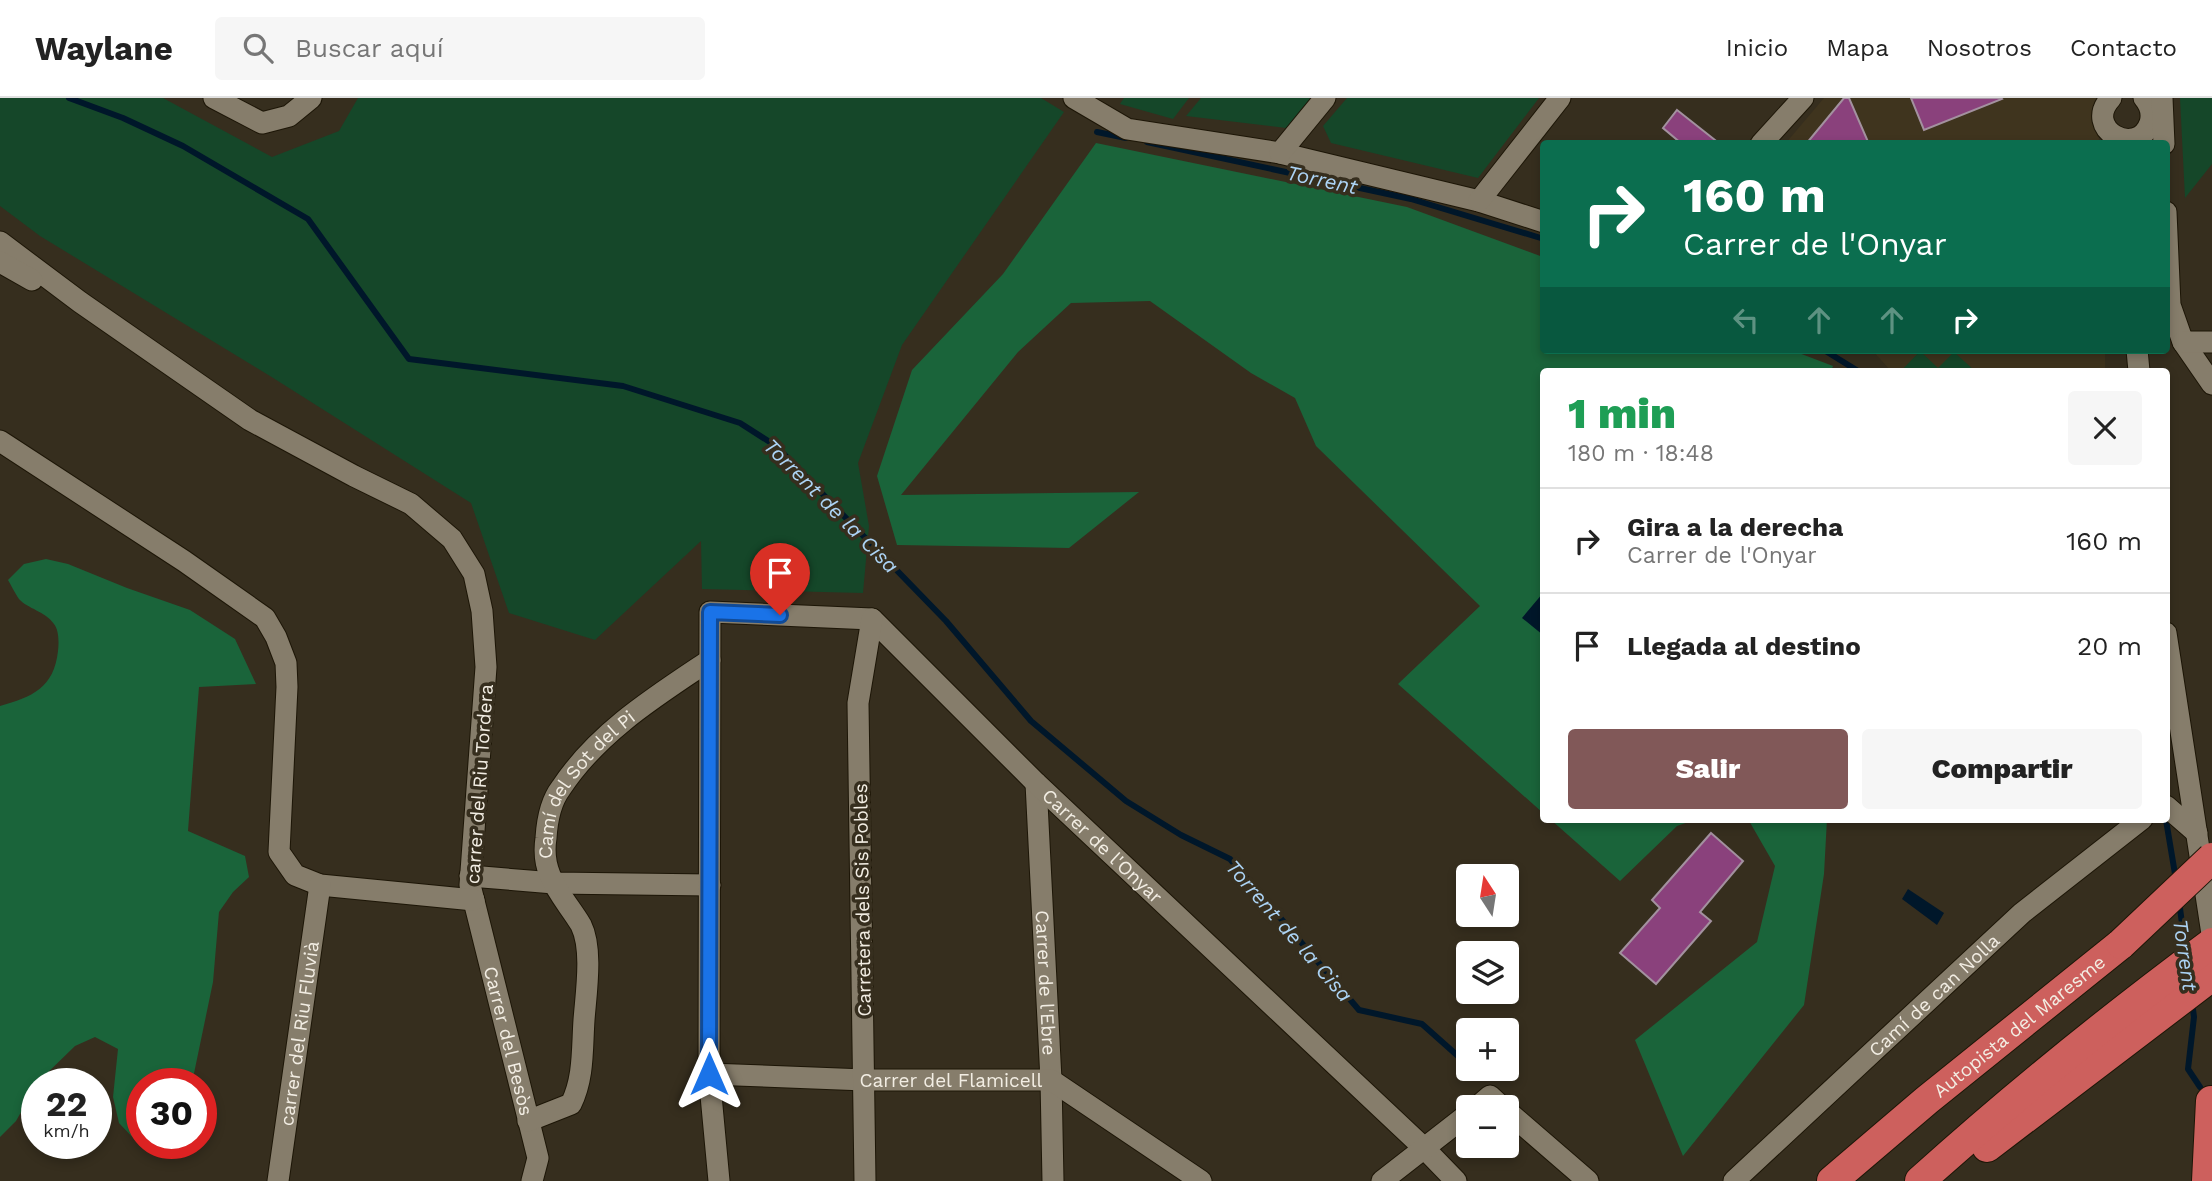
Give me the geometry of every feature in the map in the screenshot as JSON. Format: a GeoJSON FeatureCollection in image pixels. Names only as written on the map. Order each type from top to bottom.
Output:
{"type":"FeatureCollection","features":[{"type":"Feature","properties":{"kind":"highway"},"geometry":{"type":"LineString","coordinates":[[2121,944],[2205,846]]}},
{"type":"Feature","properties":{"kind":"highway","name":"Autopista del Maresme"},"geometry":{"type":"LineString","coordinates":[[1832,1181],[1927,1100],[2121,944],[2212,875]]}},
{"type":"Feature","properties":{"kind":"highway"},"geometry":{"type":"LineString","coordinates":[[1942,1181],[2144,1010],[2212,943]]}},
{"type":"Feature","properties":{"kind":"highway"},"geometry":{"type":"LineString","coordinates":[[1920,1181],[1984,1124],[2144,1010],[2212,976]]}},
{"type":"Feature","properties":{"kind":"highway"},"geometry":{"type":"LineString","coordinates":[[2207,1181],[2211,1091]]}},
{"type":"Feature","properties":{"kind":"street"},"geometry":{"type":"LineString","coordinates":[[214,98],[262,123],[289,116],[311,98]]}},
{"type":"Feature","properties":{"kind":"street"},"geometry":{"type":"LineString","coordinates":[[1280,153],[1325,98]]}},
{"type":"Feature","properties":{"kind":"street"},"geometry":{"type":"LineString","coordinates":[[1479,201],[1560,98]]}},
{"type":"Feature","properties":{"kind":"street"},"geometry":{"type":"LineString","coordinates":[[1766,140],[1803,98]]}},
{"type":"Feature","properties":{"kind":"street"},"geometry":{"type":"LineString","coordinates":[[2111,98],[2105,104],[2102,121],[2106,129],[2116,137],[2139,139],[2151,120],[2149,98]]}},
{"type":"Feature","properties":{"kind":"street"},"geometry":{"type":"LineString","coordinates":[[2149,98],[2163,140]]}},
{"type":"Feature","properties":{"kind":"street"},"geometry":{"type":"LineString","coordinates":[[1081,100],[1128,129],[1280,153],[1479,201],[1540,221]]}},
{"type":"Feature","properties":{"kind":"street"},"geometry":{"type":"LineString","coordinates":[[0,242],[128,334]]}},
{"type":"Feature","properties":{"kind":"street"},"geometry":{"type":"LineString","coordinates":[[0,262],[128,334]]}},
{"type":"Feature","properties":{"kind":"street"},"geometry":{"type":"LineString","coordinates":[[2170,304],[2176,332],[2212,384]]}},
{"type":"Feature","properties":{"kind":"street"},"geometry":{"type":"LineString","coordinates":[[2176,332],[2212,342]]}},
{"type":"Feature","properties":{"kind":"street","name":"carrer del Riu Tordera"},"geometry":{"type":"LineString","coordinates":[[128,334],[250,420],[354,476],[411,503],[452,539],[474,574],[482,611],[486,667],[470,876],[474,901]]}},
{"type":"Feature","properties":{"kind":"street"},"geometry":{"type":"LineString","coordinates":[[0,441],[184,561],[265,618],[286,663],[279,852],[295,875],[320,885],[474,901]]}},
{"type":"Feature","properties":{"kind":"street"},"geometry":{"type":"LineString","coordinates":[[719,1181],[709,1074],[710,612],[872,619]]}},
{"type":"Feature","properties":{"kind":"street","name":"Carrer de l'Onyar"},"geometry":{"type":"LineString","coordinates":[[872,619],[1036,783],[1456,1181]]}},
{"type":"Feature","properties":{"kind":"street","name":"Carretera dels Sis Pobles"},"geometry":{"type":"LineString","coordinates":[[865,1181],[858,703],[872,619]]}},
{"type":"Feature","properties":{"kind":"street","name":"Camí del Sot del Pi"},"geometry":{"type":"LineString","coordinates":[[528,1121],[570,1104],[578,1090],[581,1074],[587,942],[582,927],[549,875],[544,853],[547,821],[559,789],[610,733],[645,703],[710,660]]}},
{"type":"Feature","properties":{"kind":"street"},"geometry":{"type":"LineString","coordinates":[[2170,661],[2186,775],[2205,846],[2212,934]]}},
{"type":"Feature","properties":{"kind":"street"},"geometry":{"type":"LineString","coordinates":[[2170,794],[2186,775]]}},
{"type":"Feature","properties":{"kind":"street","name":"Carrer de l'Ebre"},"geometry":{"type":"LineString","coordinates":[[1036,783],[1051,1080],[1053,1181]]}},
{"type":"Feature","properties":{"kind":"street"},"geometry":{"type":"LineString","coordinates":[[2170,810],[2205,846]]}},
{"type":"Feature","properties":{"kind":"street","name":"Camí de can Nolla"},"geometry":{"type":"LineString","coordinates":[[1734,1181],[2022,913],[2137,823]]}},
{"type":"Feature","properties":{"kind":"street"},"geometry":{"type":"LineString","coordinates":[[470,876],[554,883],[710,885]]}},
{"type":"Feature","properties":{"kind":"street","name":"carrer del Riu Fluvià"},"geometry":{"type":"LineString","coordinates":[[278,1181],[320,885]]}},
{"type":"Feature","properties":{"kind":"street","name":"Carrer del Besòs"},"geometry":{"type":"LineString","coordinates":[[474,901],[538,1158],[531,1181]]}},
{"type":"Feature","properties":{"kind":"street","name":"Carrer del Flamicell"},"geometry":{"type":"LineString","coordinates":[[709,1074],[865,1080],[1051,1080],[1201,1181]]}},
{"type":"Feature","properties":{"kind":"street"},"geometry":{"type":"LineString","coordinates":[[2192,1181],[2211,1091]]}},
{"type":"Feature","properties":{"kind":"street"},"geometry":{"type":"LineString","coordinates":[[1382,1181],[1456,1124]]}},
{"type":"Feature","properties":{"kind":"street"},"geometry":{"type":"LineString","coordinates":[[1519,1126],[1588,1181]]}},
{"type":"Feature","properties":{"kind":"shaded area"},"geometry":{"type":"Polygon","coordinates":[[[1824,98],[2098,98],[2099,140],[1788,140],[1824,98]]]}},
{"type":"Feature","properties":{"kind":"shaded area"},"geometry":{"type":"Polygon","coordinates":[[[1876,354],[2105,354],[2105,368],[1888,368],[1876,354]]]}},
{"type":"Feature","properties":{"kind":"green space"},"geometry":{"type":"Polygon","coordinates":[[[0,98],[163,98],[272,157],[339,131],[358,98],[1041,98],[1064,112],[902,345],[858,463],[869,526],[863,593],[702,589],[701,541],[595,640],[509,613],[471,503],[270,376],[40,236],[0,206],[0,98]]]}},
{"type":"Feature","properties":{"kind":"green space"},"geometry":{"type":"Polygon","coordinates":[[[1124,98],[1189,98],[1173,119],[1120,104],[1124,98]]]}},
{"type":"Feature","properties":{"kind":"green space"},"geometry":{"type":"Polygon","coordinates":[[[1201,98],[1312,98],[1286,128],[1186,116],[1201,98]]]}},
{"type":"Feature","properties":{"kind":"green space"},"geometry":{"type":"Polygon","coordinates":[[[1347,98],[1539,98],[1478,178],[1331,143],[1323,126],[1347,98]]]}},
{"type":"Feature","properties":{"kind":"green space"},"geometry":{"type":"Polygon","coordinates":[[[2180,98],[2212,98],[2212,164],[2185,198],[2180,98]]]}},
{"type":"Feature","properties":{"kind":"green space"},"geometry":{"type":"Polygon","coordinates":[[[1096,143],[1407,207],[1540,256],[1540,354],[1802,354],[1833,366],[1540,368],[1540,810],[1398,684],[1480,606],[1316,446],[1295,398],[1251,373],[1150,301],[1071,303],[1018,352],[901,495],[1139,492],[1069,548],[897,545],[877,476],[912,370],[1003,274],[1096,143]]]}},
{"type":"Feature","properties":{"kind":"green space"},"geometry":{"type":"Polygon","coordinates":[[[1917,354],[1923,354],[1938,368],[1904,368],[1917,354]]]}},
{"type":"Feature","properties":{"kind":"green space"},"geometry":{"type":"Polygon","coordinates":[[[1952,354],[1956,354],[1972,368],[1938,368],[1952,354]]]}},
{"type":"Feature","properties":{"kind":"green space"},"geometry":{"type":"Polygon","coordinates":[[[46,559],[68,564],[190,610],[235,639],[256,684],[199,687],[188,831],[245,856],[249,877],[233,892],[219,912],[213,982],[195,1068],[126,1068],[126,1130],[119,1123],[113,1097],[118,1049],[95,1037],[75,1046],[52,1068],[21,1068],[21,1112],[0,1137],[0,706],[22,699],[40,689],[56,664],[58,644],[58,633],[54,624],[19,599],[8,580],[24,564],[46,559]]]}},
{"type":"Feature","properties":{"kind":"green space"},"geometry":{"type":"Polygon","coordinates":[[[1555,823],[1686,823],[1677,826],[1620,881],[1555,823]]]}},
{"type":"Feature","properties":{"kind":"green space"},"geometry":{"type":"Polygon","coordinates":[[[1750,823],[1827,823],[1824,874],[1804,1005],[1683,1156],[1635,1040],[1757,942],[1775,866],[1750,823]]]}},
{"type":"Feature","properties":{"kind":"water"},"geometry":{"type":"Polygon","coordinates":[[[1540,597],[1540,633],[1522,618],[1540,597]]]}},
{"type":"Feature","properties":{"kind":"water"},"geometry":{"type":"Polygon","coordinates":[[[1908,889],[1944,913],[1937,925],[1902,899],[1908,889]]]}},
{"type":"Feature","properties":{"kind":"building"},"geometry":{"type":"Polygon","coordinates":[[[1844,98],[1849,98],[1867,140],[1809,140],[1844,98]]]}},
{"type":"Feature","properties":{"kind":"building"},"geometry":{"type":"Polygon","coordinates":[[[1911,98],[2001,98],[2002,99],[1924,130],[1911,98]]]}},
{"type":"Feature","properties":{"kind":"building"},"geometry":{"type":"Polygon","coordinates":[[[1677,110],[1715,140],[1677,140],[1663,128],[1677,110]]]}},
{"type":"Feature","properties":{"kind":"building"},"geometry":{"type":"Polygon","coordinates":[[[1711,833],[1743,861],[1700,912],[1711,921],[1656,984],[1620,953],[1660,908],[1652,900],[1711,833]]]}},
{"type":"Feature","properties":{"kind":"waterway","name":"Torrent de la Cisa"},"geometry":{"type":"LineString","coordinates":[[69,98],[123,118],[183,146],[308,219],[409,359],[623,386],[740,423],[776,446],[946,621],[1031,721],[1126,801],[1181,835],[1230,859],[1359,1010],[1422,1024],[1456,1054]]}},
{"type":"Feature","properties":{"kind":"waterway","name":"Torrent"},"geometry":{"type":"LineString","coordinates":[[1097,132],[1126,138]]}},
{"type":"Feature","properties":{"kind":"waterway","name":"Torrent"},"geometry":{"type":"LineString","coordinates":[[1147,142],[1411,199],[1540,238]]}},
{"type":"Feature","properties":{"kind":"waterway","name":"Torrent"},"geometry":{"type":"LineString","coordinates":[[1830,354],[1853,368]]}},
{"type":"Feature","properties":{"kind":"waterway","name":"Torrent"},"geometry":{"type":"LineString","coordinates":[[2166,823],[2176,880]]}},
{"type":"Feature","properties":{"kind":"waterway","name":"Torrent"},"geometry":{"type":"LineString","coordinates":[[2179,901],[2186,953]]}},
{"type":"Feature","properties":{"kind":"waterway","name":"Torrent"},"geometry":{"type":"LineString","coordinates":[[2192,1002],[2194,1017],[2188,1069],[2200,1087]]}},
{"type":"Feature","properties":{"kind":"route"},"geometry":{"type":"LineString","coordinates":[[709,1074],[710,612],[780,615]]}}]}
